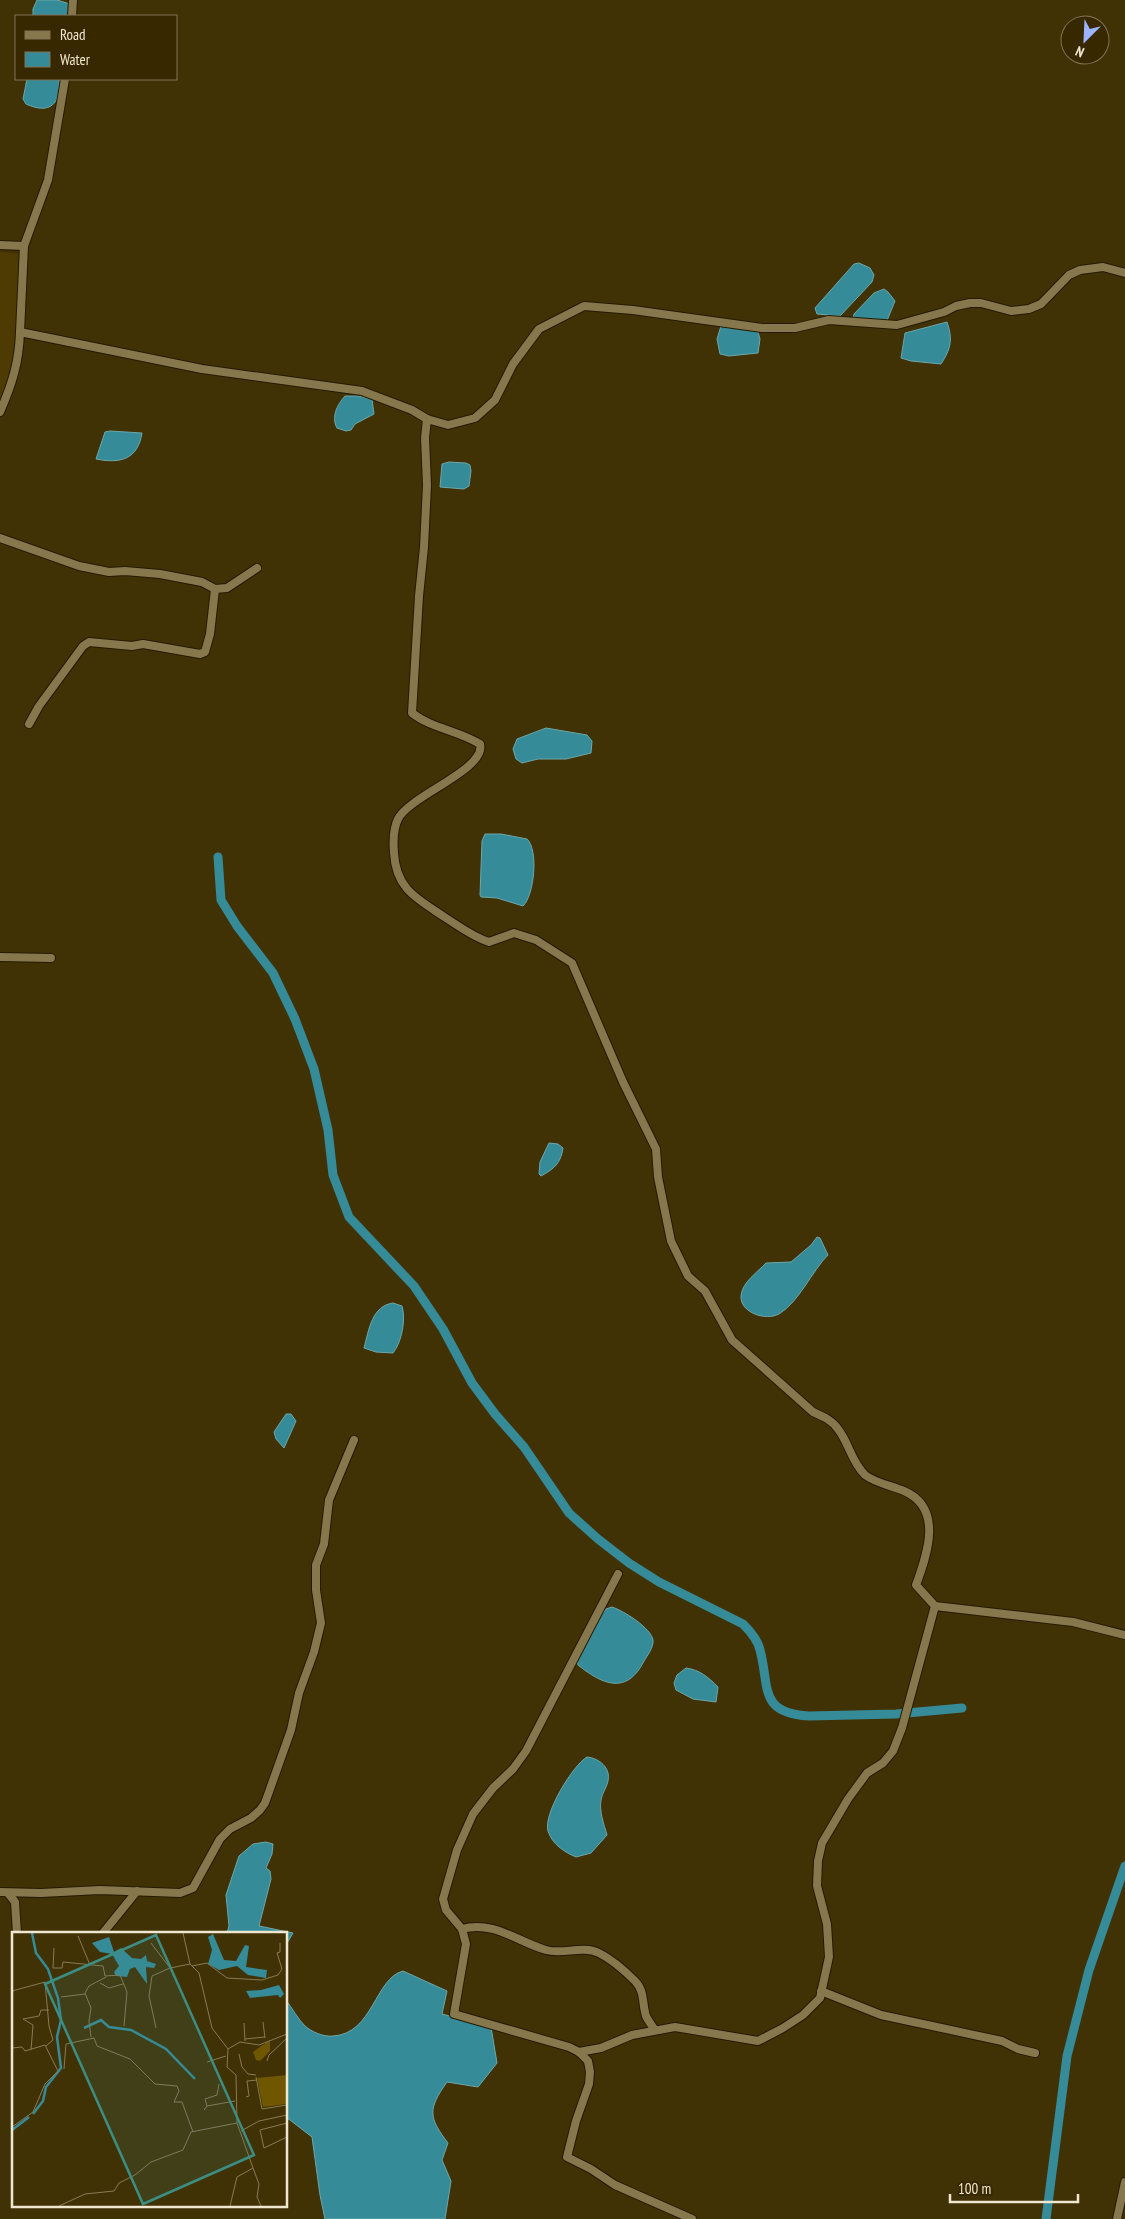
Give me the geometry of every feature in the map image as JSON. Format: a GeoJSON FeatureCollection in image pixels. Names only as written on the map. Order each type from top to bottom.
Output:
{"type":"FeatureCollection","features":[{"type":"Feature","properties":{"kind":"street"},"geometry":{"type":"LineString","coordinates":[[72,15],[73,0]]}},
{"type":"Feature","properties":{"kind":"street"},"geometry":{"type":"LineString","coordinates":[[0,412],[13,380],[19,355],[24,246],[48,180],[65,80]]}},
{"type":"Feature","properties":{"kind":"street"},"geometry":{"type":"LineString","coordinates":[[0,245],[24,246]]}},
{"type":"Feature","properties":{"kind":"street"},"geometry":{"type":"LineString","coordinates":[[20,332],[202,369],[362,391],[412,410],[427,419],[448,425],[474,418],[495,400],[513,364],[539,329],[584,306],[633,310],[762,328],[795,328],[829,320],[897,325],[926,318],[956,306],[970,303],[981,303],[1011,311],[1029,309],[1041,304],[1069,275],[1080,270],[1103,267],[1125,273]]}},
{"type":"Feature","properties":{"kind":"street"},"geometry":{"type":"LineString","coordinates":[[427,419],[425,438],[427,484],[424,547],[412,713],[418,718],[472,739],[480,744],[481,747],[478,757],[468,767],[411,805],[398,818],[393,835],[395,870],[403,885],[415,897],[475,938],[489,942],[514,933],[536,940],[572,963],[623,1082],[656,1149],[658,1177],[671,1241],[688,1276],[705,1291],[732,1340],[812,1412],[826,1418],[838,1429],[854,1462],[867,1476],[907,1492],[920,1501],[929,1516],[929,1542],[916,1586],[935,1606],[1073,1622],[1125,1635]]}},
{"type":"Feature","properties":{"kind":"street"},"geometry":{"type":"LineString","coordinates":[[0,538],[79,566],[109,572],[125,571],[160,574],[202,582],[215,589],[227,588],[257,568]]}},
{"type":"Feature","properties":{"kind":"street"},"geometry":{"type":"LineString","coordinates":[[29,724],[83,646],[89,642],[132,646],[143,644],[202,654],[205,652],[210,634],[215,589]]}},
{"type":"Feature","properties":{"kind":"street"},"geometry":{"type":"LineString","coordinates":[[0,956],[52,958]]}},
{"type":"Feature","properties":{"kind":"street"},"geometry":{"type":"LineString","coordinates":[[4,1892],[137,1891],[180,1893],[192,1888],[220,1839],[230,1829],[260,1810],[265,1802],[291,1730],[299,1693],[314,1652],[321,1623],[316,1590],[316,1565],[324,1544],[329,1500],[354,1440]]}},
{"type":"Feature","properties":{"kind":"street"},"geometry":{"type":"LineString","coordinates":[[618,1574],[526,1751],[513,1769],[493,1788],[473,1814],[457,1850],[443,1899],[446,1910],[462,1929],[466,1944],[454,2014],[560,2044],[579,2052],[588,2062],[590,2072],[589,2084],[576,2121],[567,2158],[591,2169],[615,2185],[692,2219]]}},
{"type":"Feature","properties":{"kind":"street"},"geometry":{"type":"LineString","coordinates":[[579,2052],[601,2048],[632,2035],[675,2026],[758,2040],[783,2028],[803,2015],[820,1998],[829,1957],[827,1924],[817,1886],[818,1861],[822,1843],[867,1773],[889,1757],[902,1728],[935,1606]]}},
{"type":"Feature","properties":{"kind":"street"},"geometry":{"type":"LineString","coordinates":[[104,1932],[137,1891]]}},
{"type":"Feature","properties":{"kind":"street"},"geometry":{"type":"LineString","coordinates":[[4,1892],[14,1902],[17,1932]]}},
{"type":"Feature","properties":{"kind":"street"},"geometry":{"type":"LineString","coordinates":[[462,1929],[470,1927],[504,1931],[546,1950],[586,1949],[598,1952],[620,1966],[637,1983],[644,1998],[646,2016],[654,2030]]}},
{"type":"Feature","properties":{"kind":"street"},"geometry":{"type":"LineString","coordinates":[[821,1990],[881,2015],[993,2039],[1035,2053]]}},
{"type":"Feature","properties":{"kind":"street"},"geometry":{"type":"LineString","coordinates":[[1117,2219],[1125,2182]]}},
{"type":"Feature","properties":{"kind":"street"},"geometry":{"type":"LineString","coordinates":[[670,2208],[670,2219]]}},
{"type":"Feature","properties":{"kind":"shaded area"},"geometry":{"type":"Polygon","coordinates":[[[0,252],[22,254],[16,350],[0,404],[0,252]]]}},
{"type":"Feature","properties":{"kind":"water"},"geometry":{"type":"Polygon","coordinates":[[[37,0],[57,0],[70,4],[69,15],[33,15],[33,9],[37,0]]]}},
{"type":"Feature","properties":{"kind":"water"},"geometry":{"type":"Polygon","coordinates":[[[27,80],[59,80],[56,101],[48,108],[34,107],[26,104],[23,99],[27,80]]]}},
{"type":"Feature","properties":{"kind":"water"},"geometry":{"type":"Polygon","coordinates":[[[859,263],[870,268],[874,275],[872,282],[840,316],[817,314],[815,308],[854,264],[859,263]]]}},
{"type":"Feature","properties":{"kind":"water"},"geometry":{"type":"Polygon","coordinates":[[[884,289],[895,301],[886,323],[853,319],[854,314],[874,293],[884,289]]]}},
{"type":"Feature","properties":{"kind":"water"},"geometry":{"type":"Polygon","coordinates":[[[947,322],[950,344],[941,364],[901,358],[905,333],[947,322]]]}},
{"type":"Feature","properties":{"kind":"water"},"geometry":{"type":"Polygon","coordinates":[[[721,326],[757,329],[760,339],[758,353],[729,356],[720,354],[717,339],[721,326]]]}},
{"type":"Feature","properties":{"kind":"water"},"geometry":{"type":"Polygon","coordinates":[[[345,396],[372,399],[374,414],[355,424],[351,430],[346,431],[337,428],[335,424],[337,407],[345,396]]]}},
{"type":"Feature","properties":{"kind":"water"},"geometry":{"type":"Polygon","coordinates":[[[105,432],[142,433],[137,449],[127,458],[120,460],[96,459],[105,432]]]}},
{"type":"Feature","properties":{"kind":"water"},"geometry":{"type":"Polygon","coordinates":[[[449,462],[470,465],[469,486],[464,489],[440,487],[442,464],[449,462]]]}},
{"type":"Feature","properties":{"kind":"water"},"geometry":{"type":"Polygon","coordinates":[[[546,728],[587,735],[592,741],[591,753],[566,759],[538,759],[522,763],[516,759],[513,749],[517,739],[546,728]]]}},
{"type":"Feature","properties":{"kind":"water"},"geometry":{"type":"Polygon","coordinates":[[[485,834],[501,834],[527,839],[531,845],[534,873],[530,893],[523,906],[497,898],[481,897],[482,841],[485,834]]]}},
{"type":"Feature","properties":{"kind":"water"},"geometry":{"type":"Polygon","coordinates":[[[549,1143],[558,1144],[563,1148],[561,1158],[550,1171],[541,1176],[539,1174],[540,1162],[549,1143]]]}},
{"type":"Feature","properties":{"kind":"water"},"geometry":{"type":"Polygon","coordinates":[[[817,1237],[820,1238],[828,1255],[793,1302],[774,1316],[761,1316],[749,1311],[742,1302],[741,1296],[747,1282],[766,1263],[791,1262],[811,1245],[817,1237]]]}},
{"type":"Feature","properties":{"kind":"water"},"geometry":{"type":"Polygon","coordinates":[[[393,1303],[402,1306],[404,1317],[401,1337],[393,1353],[376,1352],[364,1348],[372,1320],[380,1309],[393,1303]]]}},
{"type":"Feature","properties":{"kind":"water"},"geometry":{"type":"Polygon","coordinates":[[[286,1414],[291,1414],[296,1421],[284,1448],[276,1439],[274,1432],[286,1414]]]}},
{"type":"Feature","properties":{"kind":"water"},"geometry":{"type":"Polygon","coordinates":[[[612,1607],[630,1616],[642,1625],[653,1640],[650,1651],[637,1672],[630,1679],[614,1683],[596,1678],[578,1665],[577,1660],[602,1614],[606,1609],[612,1607]]]}},
{"type":"Feature","properties":{"kind":"water"},"geometry":{"type":"Polygon","coordinates":[[[686,1668],[704,1674],[718,1687],[716,1702],[693,1699],[676,1690],[674,1683],[677,1675],[686,1668]]]}},
{"type":"Feature","properties":{"kind":"water"},"geometry":{"type":"Polygon","coordinates":[[[587,1757],[596,1759],[608,1772],[608,1781],[601,1804],[602,1818],[607,1835],[591,1853],[576,1857],[555,1844],[548,1831],[548,1823],[554,1802],[567,1779],[587,1757]]]}},
{"type":"Feature","properties":{"kind":"water"},"geometry":{"type":"Polygon","coordinates":[[[266,1842],[273,1844],[272,1854],[266,1868],[270,1871],[271,1879],[259,1926],[293,1933],[288,1942],[288,1932],[227,1932],[229,1926],[226,1895],[239,1856],[253,1844],[266,1842]]]}},
{"type":"Feature","properties":{"kind":"water"},"geometry":{"type":"Polygon","coordinates":[[[403,1971],[447,1991],[442,2014],[491,2027],[497,2063],[478,2087],[447,2082],[436,2099],[433,2113],[434,2119],[441,2134],[448,2143],[442,2160],[451,2181],[445,2219],[325,2219],[312,2137],[288,2119],[288,2003],[302,2023],[311,2030],[329,2036],[346,2033],[357,2026],[386,1984],[403,1971]]]}},
{"type":"Feature","properties":{"kind":"waterway"},"geometry":{"type":"LineString","coordinates":[[218,857],[221,900],[237,926],[273,973],[295,1019],[314,1069],[328,1130],[333,1175],[349,1217],[414,1286],[443,1329],[472,1383],[495,1414],[524,1447],[569,1513],[629,1563],[659,1582],[743,1624],[751,1633],[760,1650],[769,1696],[781,1710],[809,1716],[896,1714],[962,1708]]}},
{"type":"Feature","properties":{"kind":"waterway"},"geometry":{"type":"LineString","coordinates":[[1046,2219],[1067,2056],[1089,1970],[1125,1866]]}}]}
